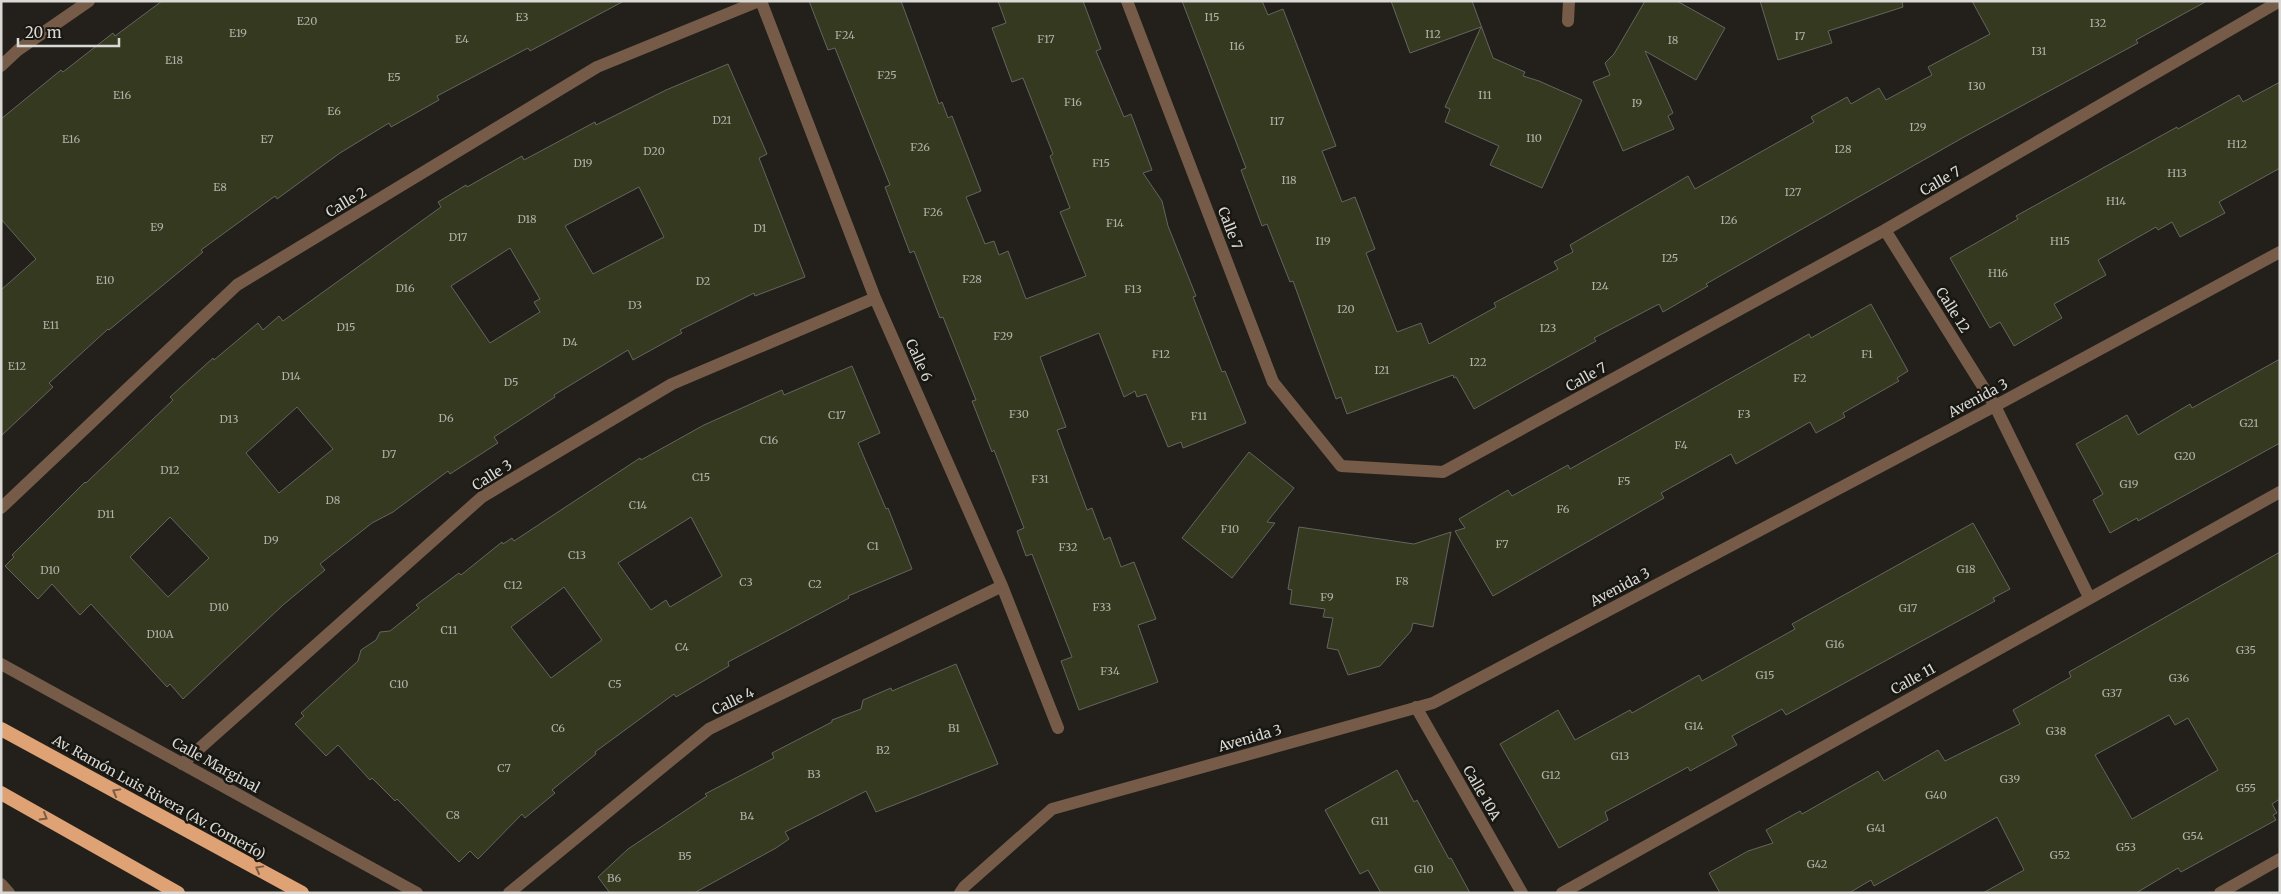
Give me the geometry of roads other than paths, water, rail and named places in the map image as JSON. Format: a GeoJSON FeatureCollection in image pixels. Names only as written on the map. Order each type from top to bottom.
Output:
{"type":"FeatureCollection","features":[{"type":"Feature","properties":{"kind":"highway","name":"Av. Ramón Luis Rivera (Av. Comerío)"},"geometry":{"type":"LineString","coordinates":[[1,729],[302,893]]}},
{"type":"Feature","properties":{"kind":"highway"},"geometry":{"type":"LineString","coordinates":[[1,793],[178,893]]}},
{"type":"Feature","properties":{"kind":"street"},"geometry":{"type":"LineString","coordinates":[[1,66],[18,50],[89,1]]}},
{"type":"Feature","properties":{"kind":"street","name":"Calle 6"},"geometry":{"type":"LineString","coordinates":[[760,1],[875,298],[1002,586],[1058,728]]}},
{"type":"Feature","properties":{"kind":"street","name":"Calle 2"},"geometry":{"type":"LineString","coordinates":[[1,508],[237,286],[598,67],[760,1]]}},
{"type":"Feature","properties":{"kind":"street","name":"Calle 7"},"geometry":{"type":"LineString","coordinates":[[1126,1],[1274,382],[1341,466],[1443,472],[1885,230],[2280,1]]}},
{"type":"Feature","properties":{"kind":"street"},"geometry":{"type":"LineString","coordinates":[[1568,21],[1570,1]]}},
{"type":"Feature","properties":{"kind":"street","name":"Calle 12"},"geometry":{"type":"LineString","coordinates":[[1885,230],[1995,406],[2089,597]]}},
{"type":"Feature","properties":{"kind":"street","name":"Avenida 3"},"geometry":{"type":"LineString","coordinates":[[960,893],[964,887],[1052,809],[1432,703],[1995,406],[2280,252]]}},
{"type":"Feature","properties":{"kind":"street","name":"Calle 3"},"geometry":{"type":"LineString","coordinates":[[182,764],[482,497],[672,384],[875,298]]}},
{"type":"Feature","properties":{"kind":"street","name":"Calle 11"},"geometry":{"type":"LineString","coordinates":[[1562,893],[2280,492]]}},
{"type":"Feature","properties":{"kind":"street","name":"Calle 4"},"geometry":{"type":"LineString","coordinates":[[509,893],[709,729],[1002,586]]}},
{"type":"Feature","properties":{"kind":"street","name":"Calle Marginal"},"geometry":{"type":"LineString","coordinates":[[1,664],[417,893]]}},
{"type":"Feature","properties":{"kind":"street","name":"Calle 10A"},"geometry":{"type":"LineString","coordinates":[[1416,707],[1522,893]]}},
{"type":"Feature","properties":{"kind":"street"},"geometry":{"type":"LineString","coordinates":[[2220,893],[2280,859]]}},
{"type":"Feature","properties":{"kind":"street"},"geometry":{"type":"LineString","coordinates":[[1,884],[9,893]]}}]}
